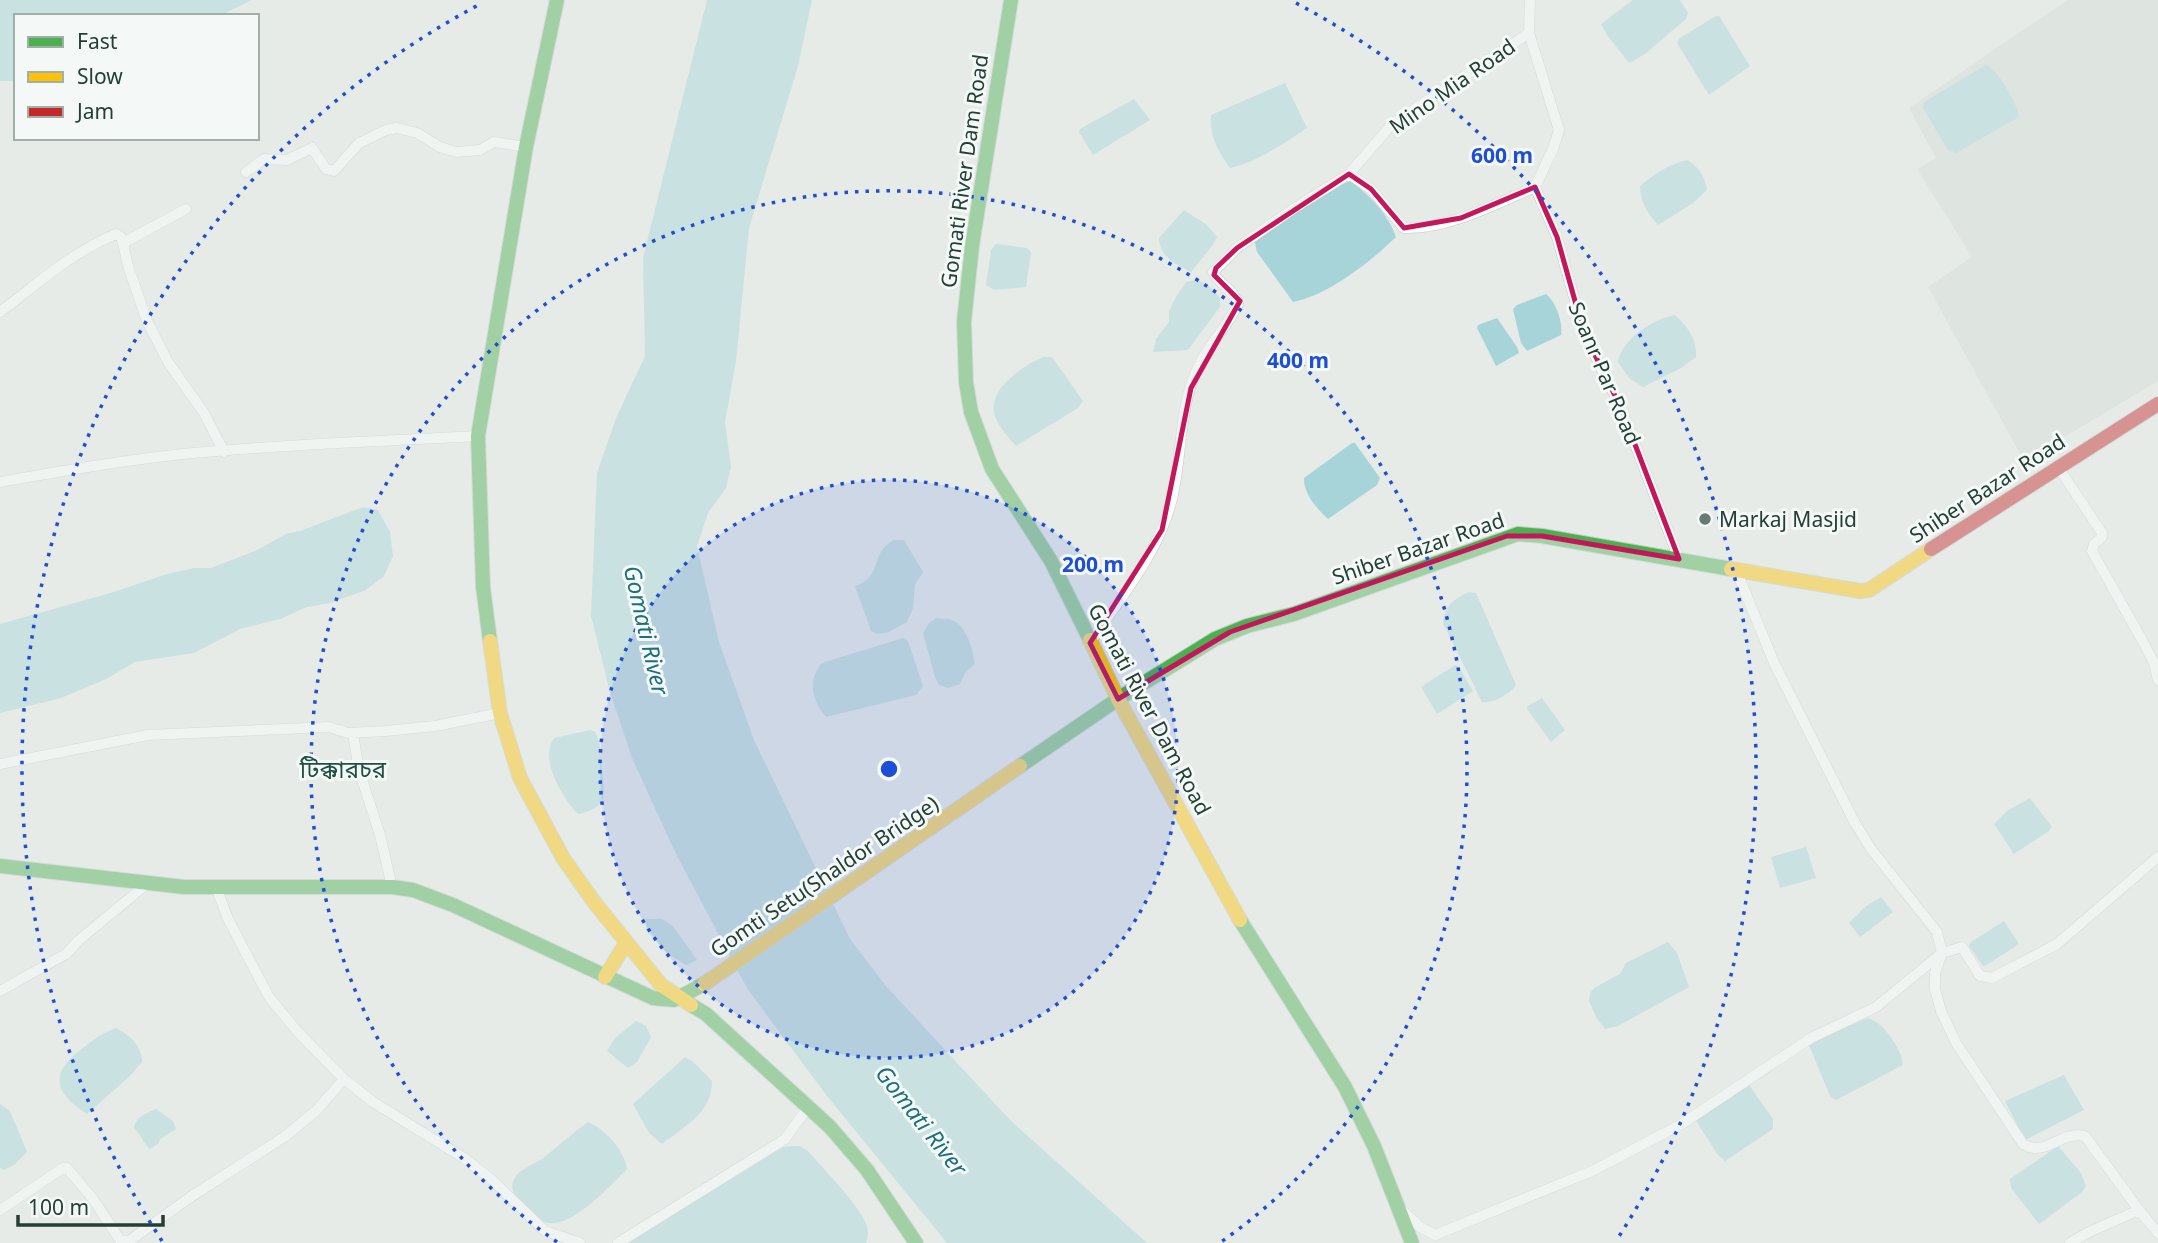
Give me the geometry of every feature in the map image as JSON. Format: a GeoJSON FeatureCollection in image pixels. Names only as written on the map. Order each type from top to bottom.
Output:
{"type":"FeatureCollection","features":[{"type":"Feature","properties":{"kind":"street"},"geometry":{"type":"LineString","coordinates":[[557,0],[526,147],[478,436],[483,587],[500,713],[520,778],[540,818],[563,858],[626,943],[661,985],[706,1014],[839,1137],[867,1170],[916,1243]]}},
{"type":"Feature","properties":{"kind":"street","name":"Gomati River Dam Road"},"geometry":{"type":"LineString","coordinates":[[1011,0],[972,246],[964,322],[966,382],[974,422],[992,469],[1051,561],[1118,699],[1255,948],[1345,1087],[1374,1146],[1412,1243]]}},
{"type":"Feature","properties":{"kind":"street"},"geometry":{"type":"LineString","coordinates":[[1349,174],[1371,189],[1404,228],[1423,228],[1461,218],[1535,187],[1559,130],[1529,33],[1530,0]]}},
{"type":"Feature","properties":{"kind":"street","name":"Mino Mia Road"},"geometry":{"type":"LineString","coordinates":[[1090,643],[1133,582],[1161,530],[1172,498],[1182,420],[1191,388],[1200,363],[1238,304],[1237,298],[1213,272],[1237,248],[1349,174],[1392,124],[1529,33]]}},
{"type":"Feature","properties":{"kind":"street"},"geometry":{"type":"LineString","coordinates":[[246,172],[264,159],[287,160],[312,148],[326,169],[334,171],[359,143],[386,130],[397,128],[417,133],[440,147],[456,152],[480,150],[494,142],[526,147]]}},
{"type":"Feature","properties":{"kind":"street","name":"Soanr Par Road"},"geometry":{"type":"LineString","coordinates":[[1535,187],[1557,237],[1584,333],[1621,408],[1679,559]]}},
{"type":"Feature","properties":{"kind":"street"},"geometry":{"type":"LineString","coordinates":[[123,243],[186,209]]}},
{"type":"Feature","properties":{"kind":"street"},"geometry":{"type":"LineString","coordinates":[[0,312],[52,269],[86,247],[116,234],[121,237],[147,321],[168,362],[204,413],[224,452]]}},
{"type":"Feature","properties":{"kind":"street","name":"Shiber Bazar Road"},"geometry":{"type":"LineString","coordinates":[[976,797],[1118,699],[1230,632],[1294,614],[1507,536],[1542,536],[1836,588],[1869,590],[2158,404]]}},
{"type":"Feature","properties":{"kind":"street"},"geometry":{"type":"LineString","coordinates":[[0,482],[125,461],[289,445],[478,436]]}},
{"type":"Feature","properties":{"kind":"street"},"geometry":{"type":"LineString","coordinates":[[2058,467],[2102,533],[2092,551],[2143,640],[2154,663],[2158,680]]}},
{"type":"Feature","properties":{"kind":"street"},"geometry":{"type":"LineString","coordinates":[[1737,570],[1775,665],[1855,823],[1884,866],[1937,932],[1942,953],[1935,973],[1935,989],[1941,1011],[1956,1043],[2023,1144],[2040,1149],[2069,1136],[2085,1136],[2158,1233]]}},
{"type":"Feature","properties":{"kind":"street"},"geometry":{"type":"LineString","coordinates":[[0,764],[148,735],[329,727],[353,734],[435,726],[500,713]]}},
{"type":"Feature","properties":{"kind":"street"},"geometry":{"type":"LineString","coordinates":[[353,734],[359,770],[380,835],[392,887]]}},
{"type":"Feature","properties":{"kind":"street","name":"Gomti Setu(Shaldor Bridge)"},"geometry":{"type":"LineString","coordinates":[[682,998],[976,797]]}},
{"type":"Feature","properties":{"kind":"street"},"geometry":{"type":"LineString","coordinates":[[1398,1206],[1420,1227],[1435,1235],[1592,1171],[1680,1125],[1811,1038],[1876,1007],[1942,953],[1962,947],[1980,976],[1992,978],[2057,944],[2158,857]]}},
{"type":"Feature","properties":{"kind":"street"},"geometry":{"type":"LineString","coordinates":[[0,866],[184,887],[392,887],[413,890],[453,905],[653,998],[682,998]]}},
{"type":"Feature","properties":{"kind":"street"},"geometry":{"type":"LineString","coordinates":[[0,991],[66,954],[148,883]]}},
{"type":"Feature","properties":{"kind":"street"},"geometry":{"type":"LineString","coordinates":[[216,887],[228,919],[269,997],[297,1031],[344,1079],[373,1102],[464,1158],[492,1180],[545,1231],[580,1243]]}},
{"type":"Feature","properties":{"kind":"street"},"geometry":{"type":"LineString","coordinates":[[605,976],[626,943]]}},
{"type":"Feature","properties":{"kind":"street"},"geometry":{"type":"LineString","coordinates":[[0,1210],[63,1168],[67,1168],[93,1199],[120,1240],[129,1241],[192,1196],[284,1138],[316,1111],[344,1079]]}},
{"type":"Feature","properties":{"kind":"street"},"geometry":{"type":"LineString","coordinates":[[618,1243],[785,1139],[808,1107]]}},
{"type":"Feature","properties":{"kind":"street"},"geometry":{"type":"LineString","coordinates":[[2070,1243],[2139,1210]]}},
{"type":"Feature","properties":{"kind":"highlighted area"},"geometry":{"type":"Polygon","coordinates":[[[1349,174],[1371,189],[1404,228],[1461,218],[1535,187],[1557,237],[1584,333],[1621,408],[1679,559],[1542,536],[1507,536],[1230,632],[1118,699],[1090,643],[1162,530],[1191,388],[1240,301],[1214,275],[1216,268],[1237,248],[1349,174]]]}},
{"type":"Feature","properties":{"kind":"shaded area"},"geometry":{"type":"Polygon","coordinates":[[[2067,0],[2158,0],[2158,381],[2024,461],[1928,287],[1972,257],[1917,169],[1936,158],[1909,108],[2067,0]]]}},
{"type":"Feature","properties":{"kind":"water"},"geometry":{"type":"Polygon","coordinates":[[[0,0],[252,0],[223,14],[14,14],[14,81],[0,81],[0,0]]]}},
{"type":"Feature","properties":{"kind":"water","name":"Gomati River"},"geometry":{"type":"Polygon","coordinates":[[[707,0],[812,0],[798,66],[749,228],[736,361],[725,422],[731,467],[726,488],[708,513],[697,546],[719,642],[754,740],[850,939],[886,986],[1010,1120],[1147,1243],[947,1243],[827,1096],[748,990],[676,854],[632,758],[610,692],[591,616],[597,473],[616,418],[645,356],[643,258],[707,0]]]}},
{"type":"Feature","properties":{"kind":"water"},"geometry":{"type":"Polygon","coordinates":[[[1633,0],[1680,0],[1688,13],[1686,19],[1645,54],[1629,63],[1601,24],[1633,0]]]}},
{"type":"Feature","properties":{"kind":"water"},"geometry":{"type":"Polygon","coordinates":[[[1719,16],[1750,66],[1709,95],[1677,43],[1680,38],[1719,16]]]}},
{"type":"Feature","properties":{"kind":"water"},"geometry":{"type":"Polygon","coordinates":[[[1986,65],[2007,88],[2019,117],[1956,153],[1948,150],[1923,108],[1924,102],[1986,65]]]}},
{"type":"Feature","properties":{"kind":"water"},"geometry":{"type":"Polygon","coordinates":[[[1285,83],[1307,128],[1260,157],[1230,168],[1215,143],[1211,115],[1285,83]]]}},
{"type":"Feature","properties":{"kind":"water"},"geometry":{"type":"Polygon","coordinates":[[[1134,99],[1150,120],[1093,155],[1079,132],[1080,129],[1134,99]]]}},
{"type":"Feature","properties":{"kind":"water"},"geometry":{"type":"Polygon","coordinates":[[[1688,160],[1701,173],[1707,190],[1693,203],[1658,225],[1645,207],[1640,186],[1662,170],[1688,160]]]}},
{"type":"Feature","properties":{"kind":"water"},"geometry":{"type":"Polygon","coordinates":[[[1350,181],[1378,206],[1396,237],[1374,257],[1335,285],[1293,302],[1257,252],[1254,239],[1335,187],[1350,181]]]}},
{"type":"Feature","properties":{"kind":"water"},"geometry":{"type":"Polygon","coordinates":[[[1184,210],[1207,225],[1217,237],[1191,272],[1165,255],[1159,238],[1184,210]]]}},
{"type":"Feature","properties":{"kind":"water"},"geometry":{"type":"Polygon","coordinates":[[[996,244],[1027,248],[1031,253],[1026,287],[994,290],[986,285],[991,250],[996,244]]]}},
{"type":"Feature","properties":{"kind":"water"},"geometry":{"type":"Polygon","coordinates":[[[1197,280],[1208,285],[1220,298],[1220,307],[1188,350],[1153,352],[1156,339],[1169,322],[1169,311],[1176,297],[1186,282],[1197,280]]]}},
{"type":"Feature","properties":{"kind":"water"},"geometry":{"type":"Polygon","coordinates":[[[1546,294],[1558,313],[1561,335],[1527,351],[1521,343],[1513,309],[1546,294]]]}},
{"type":"Feature","properties":{"kind":"water"},"geometry":{"type":"Polygon","coordinates":[[[1675,315],[1691,334],[1696,357],[1681,368],[1643,387],[1629,378],[1618,362],[1621,354],[1640,331],[1675,315]]]}},
{"type":"Feature","properties":{"kind":"water"},"geometry":{"type":"Polygon","coordinates":[[[1497,318],[1519,353],[1496,366],[1477,328],[1478,325],[1497,318]]]}},
{"type":"Feature","properties":{"kind":"water"},"geometry":{"type":"Polygon","coordinates":[[[1043,357],[1052,357],[1083,401],[1078,408],[1016,446],[998,422],[994,403],[1002,386],[1043,357]]]}},
{"type":"Feature","properties":{"kind":"water"},"geometry":{"type":"Polygon","coordinates":[[[1355,443],[1380,478],[1377,485],[1328,519],[1308,495],[1304,478],[1355,443]]]}},
{"type":"Feature","properties":{"kind":"water"},"geometry":{"type":"Polygon","coordinates":[[[363,507],[378,510],[390,532],[393,556],[384,576],[366,590],[330,603],[307,607],[280,619],[240,629],[194,653],[135,662],[104,680],[61,698],[0,713],[0,624],[167,574],[194,568],[211,568],[255,551],[286,534],[363,507]]]}},
{"type":"Feature","properties":{"kind":"water"},"geometry":{"type":"Polygon","coordinates":[[[894,540],[904,540],[923,572],[915,585],[913,608],[907,622],[889,632],[877,634],[871,631],[855,586],[870,576],[881,551],[894,540]]]}},
{"type":"Feature","properties":{"kind":"water"},"geometry":{"type":"Polygon","coordinates":[[[1469,592],[1476,593],[1516,685],[1496,700],[1482,702],[1443,623],[1451,604],[1469,592]]]}},
{"type":"Feature","properties":{"kind":"water"},"geometry":{"type":"Polygon","coordinates":[[[936,618],[950,619],[962,627],[974,658],[975,664],[965,673],[960,684],[948,688],[939,685],[935,677],[923,633],[936,618]]]}},
{"type":"Feature","properties":{"kind":"water"},"geometry":{"type":"Polygon","coordinates":[[[903,638],[908,641],[923,686],[916,695],[826,717],[817,704],[813,690],[814,677],[822,663],[903,638]]]}},
{"type":"Feature","properties":{"kind":"water"},"geometry":{"type":"Polygon","coordinates":[[[1455,665],[1473,691],[1437,714],[1421,687],[1455,665]]]}},
{"type":"Feature","properties":{"kind":"water"},"geometry":{"type":"Polygon","coordinates":[[[1542,698],[1565,730],[1551,742],[1527,709],[1542,698]]]}},
{"type":"Feature","properties":{"kind":"water"},"geometry":{"type":"Polygon","coordinates":[[[590,730],[595,732],[599,744],[604,790],[601,802],[596,807],[578,814],[554,778],[549,756],[550,747],[554,738],[590,730]]]}},
{"type":"Feature","properties":{"kind":"water"},"geometry":{"type":"Polygon","coordinates":[[[2030,798],[2052,827],[2014,854],[1994,824],[2007,811],[2030,798]]]}},
{"type":"Feature","properties":{"kind":"water"},"geometry":{"type":"Polygon","coordinates":[[[1806,847],[1816,878],[1780,888],[1771,857],[1806,847]]]}},
{"type":"Feature","properties":{"kind":"water"},"geometry":{"type":"Polygon","coordinates":[[[1881,897],[1893,912],[1860,937],[1849,923],[1866,906],[1881,897]]]}},
{"type":"Feature","properties":{"kind":"water"},"geometry":{"type":"Polygon","coordinates":[[[646,919],[662,919],[673,926],[697,960],[686,965],[668,954],[646,931],[646,919]]]}},
{"type":"Feature","properties":{"kind":"water"},"geometry":{"type":"Polygon","coordinates":[[[2004,921],[2019,944],[1983,966],[1969,946],[2004,921]]]}},
{"type":"Feature","properties":{"kind":"water"},"geometry":{"type":"Polygon","coordinates":[[[1668,942],[1677,953],[1689,987],[1618,1026],[1605,1029],[1589,1001],[1590,993],[1620,974],[1626,963],[1668,942]]]}},
{"type":"Feature","properties":{"kind":"water"},"geometry":{"type":"Polygon","coordinates":[[[1868,1018],[1880,1025],[1891,1037],[1903,1065],[1836,1100],[1830,1096],[1809,1045],[1814,1040],[1868,1018]]]}},
{"type":"Feature","properties":{"kind":"water"},"geometry":{"type":"Polygon","coordinates":[[[636,1021],[646,1026],[651,1037],[637,1062],[628,1068],[607,1051],[615,1038],[636,1021]]]}},
{"type":"Feature","properties":{"kind":"water"},"geometry":{"type":"Polygon","coordinates":[[[116,1028],[134,1042],[140,1051],[142,1062],[87,1114],[67,1098],[62,1090],[60,1074],[72,1057],[99,1036],[116,1028]]]}},
{"type":"Feature","properties":{"kind":"water"},"geometry":{"type":"Polygon","coordinates":[[[685,1057],[712,1081],[711,1092],[696,1118],[662,1144],[649,1133],[633,1104],[685,1057]]]}},
{"type":"Feature","properties":{"kind":"water"},"geometry":{"type":"Polygon","coordinates":[[[2064,1075],[2084,1110],[2025,1140],[2005,1101],[2064,1075]]]}},
{"type":"Feature","properties":{"kind":"water"},"geometry":{"type":"Polygon","coordinates":[[[1749,1085],[1773,1119],[1773,1129],[1725,1161],[1718,1155],[1696,1121],[1749,1085]]]}},
{"type":"Feature","properties":{"kind":"water"},"geometry":{"type":"Polygon","coordinates":[[[0,1104],[10,1111],[27,1152],[4,1170],[0,1168],[0,1104]]]}},
{"type":"Feature","properties":{"kind":"water"},"geometry":{"type":"Polygon","coordinates":[[[156,1109],[173,1121],[176,1129],[150,1149],[134,1128],[139,1118],[156,1109]]]}},
{"type":"Feature","properties":{"kind":"water"},"geometry":{"type":"Polygon","coordinates":[[[588,1122],[613,1141],[622,1154],[627,1169],[580,1212],[559,1222],[545,1222],[518,1200],[512,1185],[515,1177],[588,1122]]]}},
{"type":"Feature","properties":{"kind":"water"},"geometry":{"type":"Polygon","coordinates":[[[800,1146],[808,1151],[857,1208],[868,1228],[866,1243],[627,1243],[783,1147],[800,1146]]]}},
{"type":"Feature","properties":{"kind":"water"},"geometry":{"type":"Polygon","coordinates":[[[2058,1146],[2081,1173],[2086,1186],[2082,1192],[2039,1224],[2011,1188],[2010,1179],[2058,1146]]]}},
{"type":"Feature","properties":{"kind":"traffic: fast"},"geometry":{"type":"LineString","coordinates":[[490,641],[483,587],[478,436],[526,147],[557,0]]}},
{"type":"Feature","properties":{"kind":"traffic: fast"},"geometry":{"type":"LineString","coordinates":[[1011,0],[972,246],[964,322],[966,382],[971,412],[992,469],[1051,561],[1090,640]]}},
{"type":"Feature","properties":{"kind":"traffic: fast"},"geometry":{"type":"LineString","coordinates":[[1020,766],[1118,699],[1215,639],[1247,626],[1294,614],[1518,534],[1731,569]]}},
{"type":"Feature","properties":{"kind":"traffic: fast"},"geometry":{"type":"LineString","coordinates":[[0,866],[184,887],[392,887],[413,890],[453,905],[653,998],[674,1000],[704,984]]}},
{"type":"Feature","properties":{"kind":"traffic: fast"},"geometry":{"type":"LineString","coordinates":[[1240,920],[1345,1087],[1374,1146],[1412,1243]]}},
{"type":"Feature","properties":{"kind":"traffic: fast"},"geometry":{"type":"LineString","coordinates":[[691,1005],[706,1014],[830,1127],[867,1170],[916,1243]]}},
{"type":"Feature","properties":{"kind":"traffic: slow"},"geometry":{"type":"LineString","coordinates":[[1731,569],[1860,591],[1869,590],[1931,549]]}},
{"type":"Feature","properties":{"kind":"traffic: slow"},"geometry":{"type":"LineString","coordinates":[[1090,640],[1118,699],[1240,920]]}},
{"type":"Feature","properties":{"kind":"traffic: slow"},"geometry":{"type":"LineString","coordinates":[[490,641],[500,713],[520,778],[563,858],[594,902],[661,985],[691,1005]]}},
{"type":"Feature","properties":{"kind":"traffic: slow"},"geometry":{"type":"LineString","coordinates":[[704,984],[1020,766]]}},
{"type":"Feature","properties":{"kind":"traffic: slow"},"geometry":{"type":"LineString","coordinates":[[605,977],[626,943]]}},
{"type":"Feature","properties":{"kind":"traffic: jam"},"geometry":{"type":"LineString","coordinates":[[1931,549],[2158,404]]}},
{"type":"Feature","properties":{"kind":"place","name":"Markaj Masjid"},"geometry":{"type":"Point","coordinates":[1705,519]}},
{"type":"Feature","properties":{"kind":"district","name":"টিক্কারচর"},"geometry":{"type":"Point","coordinates":[343,768]}}]}
